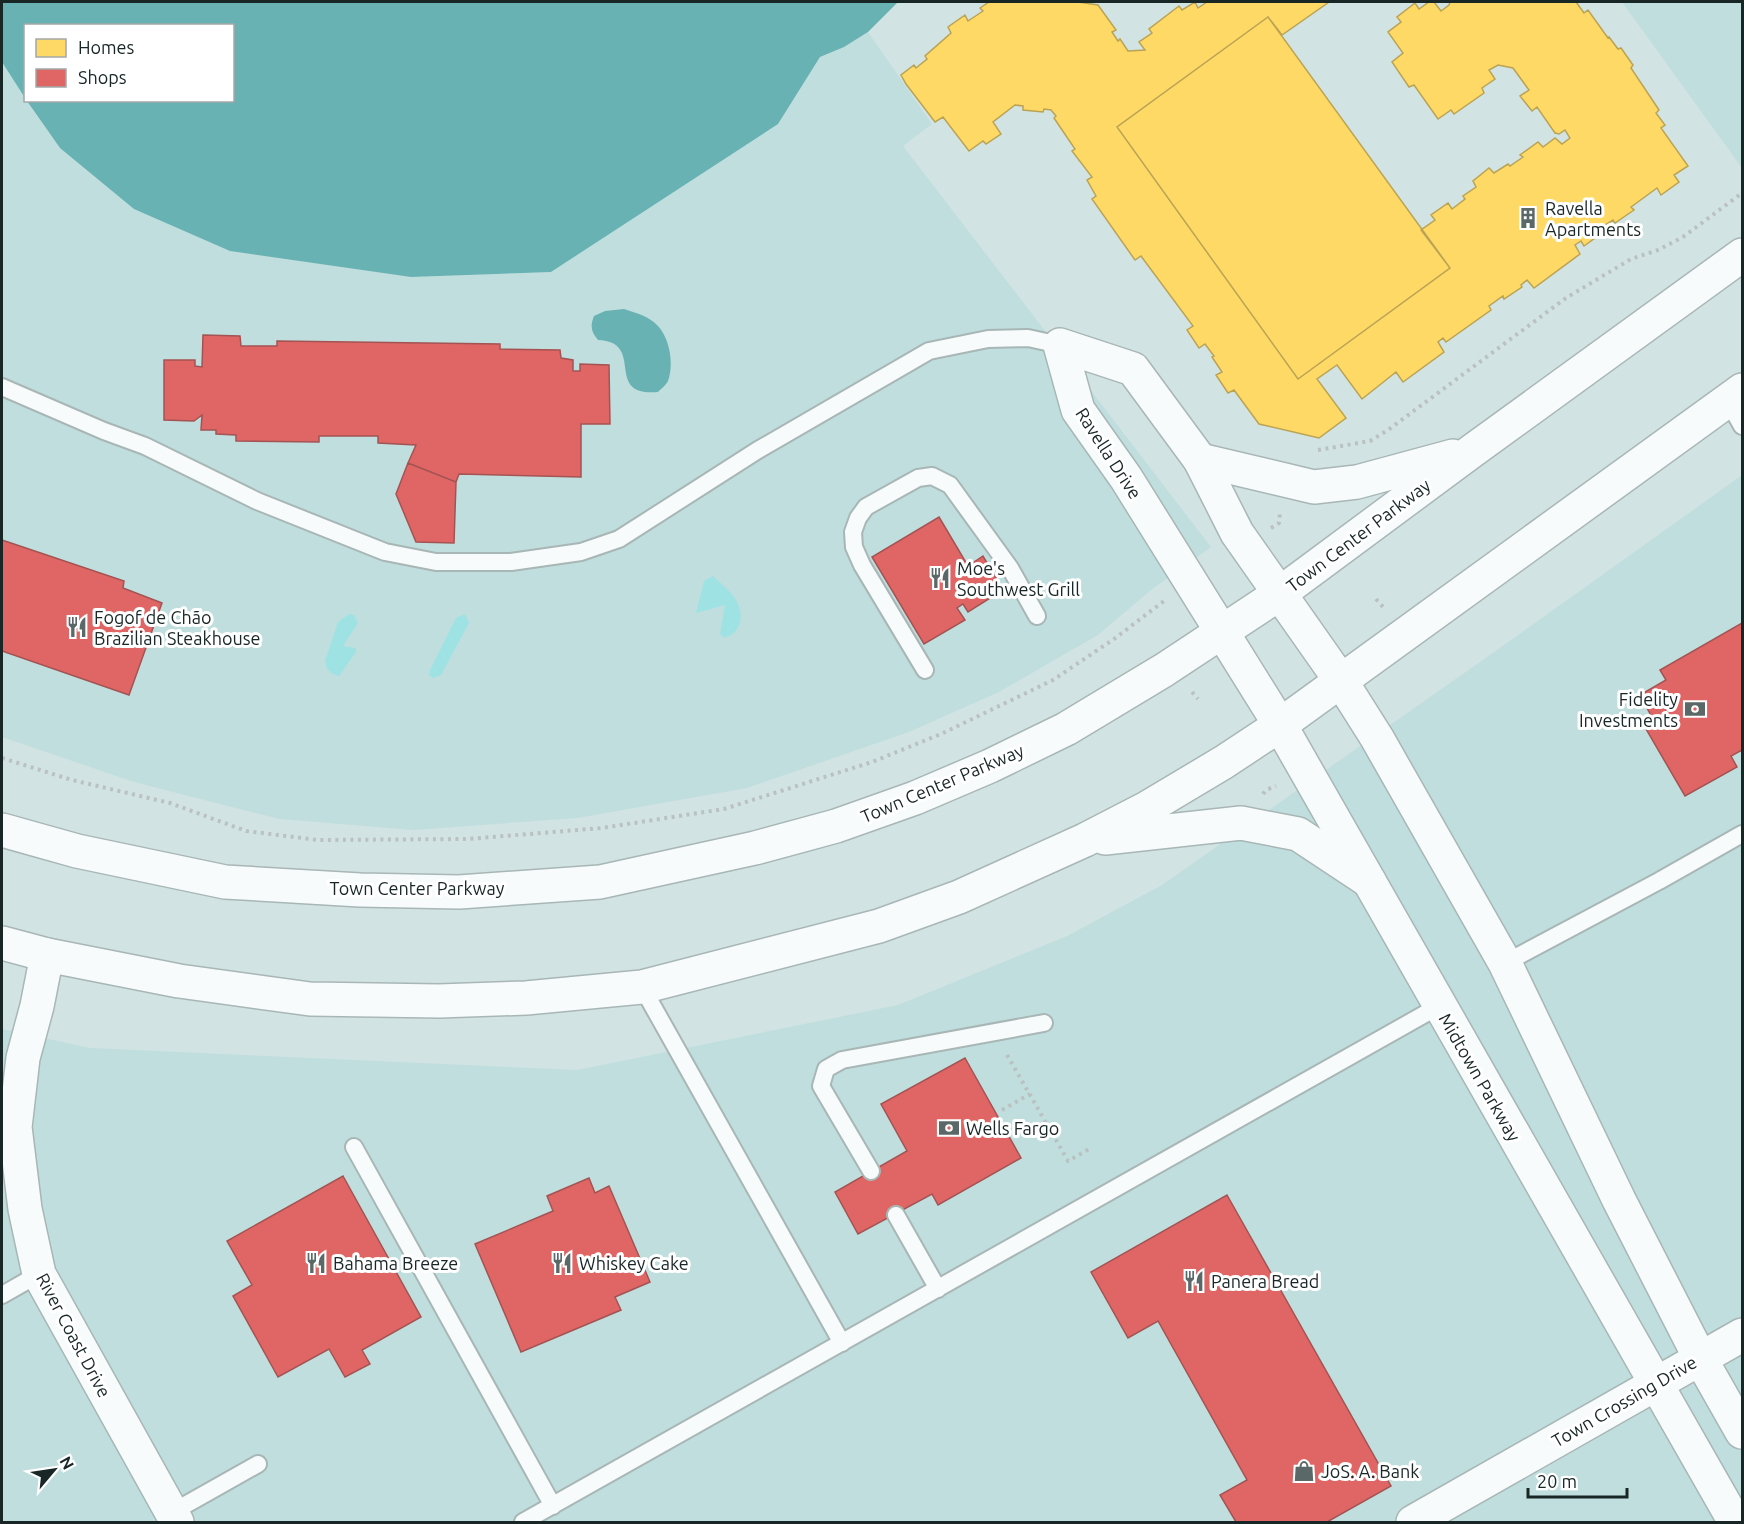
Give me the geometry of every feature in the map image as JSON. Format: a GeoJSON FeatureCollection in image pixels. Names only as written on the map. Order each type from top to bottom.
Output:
{"type":"FeatureCollection","features":[{"type":"Feature","properties":{"kind":"main road","name":"Town Center Parkway"},"geometry":{"type":"LineString","coordinates":[[2,830],[78,852],[225,882],[459,892],[600,882],[755,848],[836,826],[915,798],[990,766],[1066,729],[1164,670],[1279,594],[1743,255]]}},
{"type":"Feature","properties":{"kind":"main road"},"geometry":{"type":"LineString","coordinates":[[1060,345],[1133,369],[1200,460],[1237,533],[1341,681],[1377,738],[1505,963],[1619,1200],[1700,1358],[1743,1432]]}},
{"type":"Feature","properties":{"kind":"main road","name":"Ravella Drive"},"geometry":{"type":"LineString","coordinates":[[1060,345],[1078,410],[1126,478],[1222,633]]}},
{"type":"Feature","properties":{"kind":"main road"},"geometry":{"type":"LineString","coordinates":[[2,943],[47,955],[179,981],[310,999],[439,1000],[526,998],[642,987],[879,926],[959,897],[1085,840],[1147,808],[1224,762],[1738,405]]}},
{"type":"Feature","properties":{"kind":"main road"},"geometry":{"type":"LineString","coordinates":[[1200,460],[1314,487],[1357,482],[1472,451]]}},
{"type":"Feature","properties":{"kind":"main road","name":"Midtown Parkway"},"geometry":{"type":"LineString","coordinates":[[1222,633],[1280,725],[1735,1522]]}},
{"type":"Feature","properties":{"kind":"main road"},"geometry":{"type":"LineString","coordinates":[[1085,840],[1241,823],[1298,834],[1369,881]]}},
{"type":"Feature","properties":{"kind":"main road","name":"River Coast Drive"},"geometry":{"type":"LineString","coordinates":[[47,955],[37,1006],[23,1058],[15,1126],[25,1209],[39,1274],[174,1518]]}},
{"type":"Feature","properties":{"kind":"main road","name":"Town Crossing Drive"},"geometry":{"type":"LineString","coordinates":[[1413,1522],[1743,1335]]}},
{"type":"Feature","properties":{"kind":"lane"},"geometry":{"type":"LineString","coordinates":[[2,387],[145,446],[257,501],[385,552],[436,562],[511,562],[581,552],[619,539],[758,450],[929,351],[988,339],[1028,338],[1060,345]]}},
{"type":"Feature","properties":{"kind":"lane"},"geometry":{"type":"LineString","coordinates":[[925,670],[862,565],[854,547],[853,532],[858,518],[866,507],[918,478],[933,476],[950,485],[1010,568],[1037,616]]}},
{"type":"Feature","properties":{"kind":"lane"},"geometry":{"type":"LineString","coordinates":[[1505,963],[1649,887],[1743,834]]}},
{"type":"Feature","properties":{"kind":"lane"},"geometry":{"type":"LineString","coordinates":[[642,987],[842,1343]]}},
{"type":"Feature","properties":{"kind":"lane"},"geometry":{"type":"LineString","coordinates":[[523,1522],[1439,1006]]}},
{"type":"Feature","properties":{"kind":"lane"},"geometry":{"type":"LineString","coordinates":[[871,1172],[821,1086],[826,1069],[842,1060],[1044,1023]]}},
{"type":"Feature","properties":{"kind":"lane"},"geometry":{"type":"LineString","coordinates":[[354,1148],[553,1506]]}},
{"type":"Feature","properties":{"kind":"lane"},"geometry":{"type":"LineString","coordinates":[[896,1215],[938,1288]]}},
{"type":"Feature","properties":{"kind":"lane"},"geometry":{"type":"LineString","coordinates":[[2,1295],[39,1274]]}},
{"type":"Feature","properties":{"kind":"lane"},"geometry":{"type":"LineString","coordinates":[[174,1518],[258,1464]]}},
{"type":"Feature","properties":{"kind":"path"},"geometry":{"type":"LineString","coordinates":[[1317,450],[1370,441],[1566,298],[1631,259],[1658,250],[1683,237],[1743,192]]}},
{"type":"Feature","properties":{"kind":"path"},"geometry":{"type":"LineString","coordinates":[[1376,599],[1387,611]]}},
{"type":"Feature","properties":{"kind":"path"},"geometry":{"type":"LineString","coordinates":[[2,758],[72,780],[170,803],[246,831],[318,840],[468,839],[602,828],[724,809],[872,762],[950,730],[1053,680],[1114,639],[1156,605]]}},
{"type":"Feature","properties":{"kind":"path"},"geometry":{"type":"LineString","coordinates":[[1192,692],[1198,699]]}},
{"type":"Feature","properties":{"kind":"path"},"geometry":{"type":"LineString","coordinates":[[1261,787],[1266,790]]}},
{"type":"Feature","properties":{"kind":"path"},"geometry":{"type":"LineString","coordinates":[[1004,1048],[1068,1161],[1091,1148]]}},
{"type":"Feature","properties":{"kind":"path"},"geometry":{"type":"LineString","coordinates":[[1002,1110],[1030,1094]]}},
{"type":"Feature","properties":{"kind":"shaded area"},"geometry":{"type":"Polygon","coordinates":[[[2,2],[898,2],[868,32],[844,47],[820,57],[778,124],[551,272],[411,277],[230,251],[134,209],[60,148],[28,102],[234,102],[234,24],[24,24],[24,96],[2,62],[2,2]]]}},
{"type":"Feature","properties":{"kind":"shaded area"},"geometry":{"type":"Polygon","coordinates":[[[1622,2],[1742,2],[1742,168],[1622,2]]]}},
{"type":"Feature","properties":{"kind":"shaded area"},"geometry":{"type":"Polygon","coordinates":[[[868,32],[932,124],[903,146],[1211,547],[1151,590],[1098,635],[999,692],[909,732],[747,788],[577,818],[414,830],[279,819],[134,782],[2,737],[2,62],[24,97],[24,102],[27,102],[60,148],[230,251],[411,277],[551,272],[778,124],[820,57],[844,47],[868,32]]]}},
{"type":"Feature","properties":{"kind":"shaded area"},"geometry":{"type":"Polygon","coordinates":[[[624,309],[651,320],[662,331],[668,345],[670,374],[667,382],[658,392],[641,391],[632,386],[627,378],[620,350],[612,343],[598,340],[593,332],[594,316],[605,311],[624,309]]]}},
{"type":"Feature","properties":{"kind":"shaded area"},"geometry":{"type":"Polygon","coordinates":[[[1742,475],[1742,1522],[2,1522],[2,1029],[90,1048],[577,1070],[898,1005],[1067,936],[1162,885],[1742,475]]]}},
{"type":"Feature","properties":{"kind":"shaded area"},"geometry":{"type":"Polygon","coordinates":[[[713,576],[728,590],[739,606],[741,618],[738,628],[730,636],[724,638],[720,634],[725,605],[696,613],[704,581],[713,576]]]}},
{"type":"Feature","properties":{"kind":"shaded area"},"geometry":{"type":"Polygon","coordinates":[[[349,614],[354,615],[358,623],[343,646],[356,648],[356,652],[339,676],[327,669],[325,661],[338,622],[349,614]]]}},
{"type":"Feature","properties":{"kind":"shaded area"},"geometry":{"type":"Polygon","coordinates":[[[465,614],[469,623],[441,675],[433,678],[429,675],[430,670],[456,618],[465,614]]]}},
{"type":"Feature","properties":{"kind":"building: Homes","name":"Ravella Apartments"},"geometry":{"type":"Polygon","coordinates":[[[989,2],[1078,2],[1098,5],[1116,30],[1112,32],[1128,51],[1145,50],[1139,42],[1152,33],[1149,29],[1179,6],[1182,10],[1195,2],[1198,8],[1207,2],[1329,2],[1282,35],[1268,17],[1117,127],[1298,379],[1450,268],[1421,230],[1435,220],[1431,215],[1448,203],[1452,209],[1465,199],[1463,196],[1476,187],[1473,181],[1489,168],[1494,173],[1508,164],[1510,166],[1523,157],[1520,155],[1538,142],[1543,147],[1555,138],[1562,144],[1570,138],[1565,130],[1559,134],[1555,133],[1537,107],[1532,111],[1520,96],[1529,90],[1513,68],[1498,65],[1489,70],[1495,79],[1482,88],[1484,93],[1454,114],[1451,110],[1438,119],[1414,85],[1409,87],[1392,62],[1403,53],[1388,32],[1401,22],[1397,17],[1415,3],[1419,9],[1429,2],[1434,2],[1441,11],[1450,2],[1576,2],[1584,13],[1588,10],[1608,38],[1618,49],[1621,48],[1633,65],[1631,68],[1659,110],[1656,113],[1665,125],[1661,128],[1688,166],[1674,175],[1679,182],[1661,195],[1657,188],[1631,207],[1634,210],[1615,223],[1613,220],[1599,229],[1602,233],[1584,246],[1581,241],[1575,245],[1580,254],[1534,288],[1527,280],[1521,285],[1522,287],[1489,306],[1491,310],[1446,342],[1443,338],[1438,342],[1444,352],[1403,382],[1396,372],[1362,399],[1337,365],[1317,379],[1346,418],[1319,438],[1259,424],[1234,390],[1228,393],[1216,375],[1222,372],[1212,357],[1214,356],[1205,344],[1199,348],[1187,330],[1193,326],[1141,256],[1135,260],[1092,199],[1096,196],[1087,180],[1092,177],[1072,151],[1075,149],[1051,110],[1044,109],[1043,112],[1023,110],[1023,106],[1015,105],[993,122],[1001,134],[986,144],[983,141],[969,151],[943,117],[935,122],[906,84],[901,75],[914,65],[916,68],[927,59],[925,56],[951,33],[948,27],[965,15],[968,21],[983,11],[980,8],[989,2]]]}},
{"type":"Feature","properties":{"kind":"building: Homes"},"geometry":{"type":"Polygon","coordinates":[[[1268,17],[1450,268],[1298,379],[1117,127],[1268,17]]]}},
{"type":"Feature","properties":{"kind":"building: Shops"},"geometry":{"type":"Polygon","coordinates":[[[203,335],[240,336],[241,346],[277,346],[277,341],[500,344],[500,349],[560,350],[561,358],[573,360],[573,371],[580,371],[580,364],[609,365],[610,424],[581,424],[581,477],[459,474],[456,482],[408,463],[416,445],[378,443],[378,436],[319,436],[319,442],[236,441],[236,435],[216,434],[216,430],[201,430],[202,415],[194,421],[164,420],[164,360],[195,360],[195,366],[202,367],[203,335]]]}},
{"type":"Feature","properties":{"kind":"building: Shops"},"geometry":{"type":"Polygon","coordinates":[[[408,463],[456,482],[454,543],[416,542],[396,494],[408,463]]]}},
{"type":"Feature","properties":{"kind":"building: Shops","name":"Moe's Southwest Grill"},"geometry":{"type":"Polygon","coordinates":[[[939,517],[968,566],[983,556],[1003,590],[968,612],[963,604],[957,608],[965,620],[924,644],[872,557],[939,517]]]}},
{"type":"Feature","properties":{"kind":"building: Shops","name":"Fogof de Chão Brazilian Steakhouse"},"geometry":{"type":"Polygon","coordinates":[[[2,540],[124,581],[123,588],[162,603],[129,695],[2,651],[2,540]]]}},
{"type":"Feature","properties":{"kind":"building: Shops","name":"Fidelity Investments"},"geometry":{"type":"Polygon","coordinates":[[[1742,623],[1742,750],[1731,756],[1737,767],[1685,796],[1646,729],[1655,723],[1640,695],[1666,680],[1660,670],[1742,623]]]}},
{"type":"Feature","properties":{"kind":"building: Shops","name":"Wells Fargo"},"geometry":{"type":"Polygon","coordinates":[[[965,1058],[1021,1158],[938,1205],[932,1194],[858,1234],[835,1192],[907,1151],[881,1104],[965,1058]]]}},
{"type":"Feature","properties":{"kind":"building: Shops","name":"Bahama Breeze"},"geometry":{"type":"Polygon","coordinates":[[[343,1176],[421,1317],[362,1350],[370,1364],[345,1377],[329,1349],[278,1377],[233,1296],[252,1285],[227,1241],[343,1176]]]}},
{"type":"Feature","properties":{"kind":"building: Shops","name":"Whiskey Cake"},"geometry":{"type":"Polygon","coordinates":[[[589,1178],[595,1193],[609,1186],[650,1282],[615,1297],[621,1310],[521,1352],[475,1244],[553,1211],[547,1196],[589,1178]]]}},
{"type":"Feature","properties":{"kind":"building: Shops"},"geometry":{"type":"Polygon","coordinates":[[[1227,1195],[1391,1486],[1327,1522],[1236,1522],[1220,1495],[1247,1480],[1158,1321],[1128,1338],[1091,1272],[1227,1195]]]}},
{"type":"Feature","properties":{"kind":"place","name":"Ravella Apartments"},"geometry":{"type":"Point","coordinates":[1528,218]}},
{"type":"Feature","properties":{"kind":"place","name":"Moe's Southwest Grill"},"geometry":{"type":"Point","coordinates":[940,578]}},
{"type":"Feature","properties":{"kind":"place","name":"Fogof de Chão Brazilian Steakhouse"},"geometry":{"type":"Point","coordinates":[77,627]}},
{"type":"Feature","properties":{"kind":"place","name":"Fidelity Investments"},"geometry":{"type":"Point","coordinates":[1695,709]}},
{"type":"Feature","properties":{"kind":"place","name":"Wells Fargo"},"geometry":{"type":"Point","coordinates":[949,1128]}},
{"type":"Feature","properties":{"kind":"place","name":"Bahama Breeze"},"geometry":{"type":"Point","coordinates":[316,1263]}},
{"type":"Feature","properties":{"kind":"place","name":"Whiskey Cake"},"geometry":{"type":"Point","coordinates":[562,1263]}},
{"type":"Feature","properties":{"kind":"place","name":"Panera Bread"},"geometry":{"type":"Point","coordinates":[1194,1281]}},
{"type":"Feature","properties":{"kind":"place","name":"JoS. A. Bank"},"geometry":{"type":"Point","coordinates":[1304,1471]}}]}
